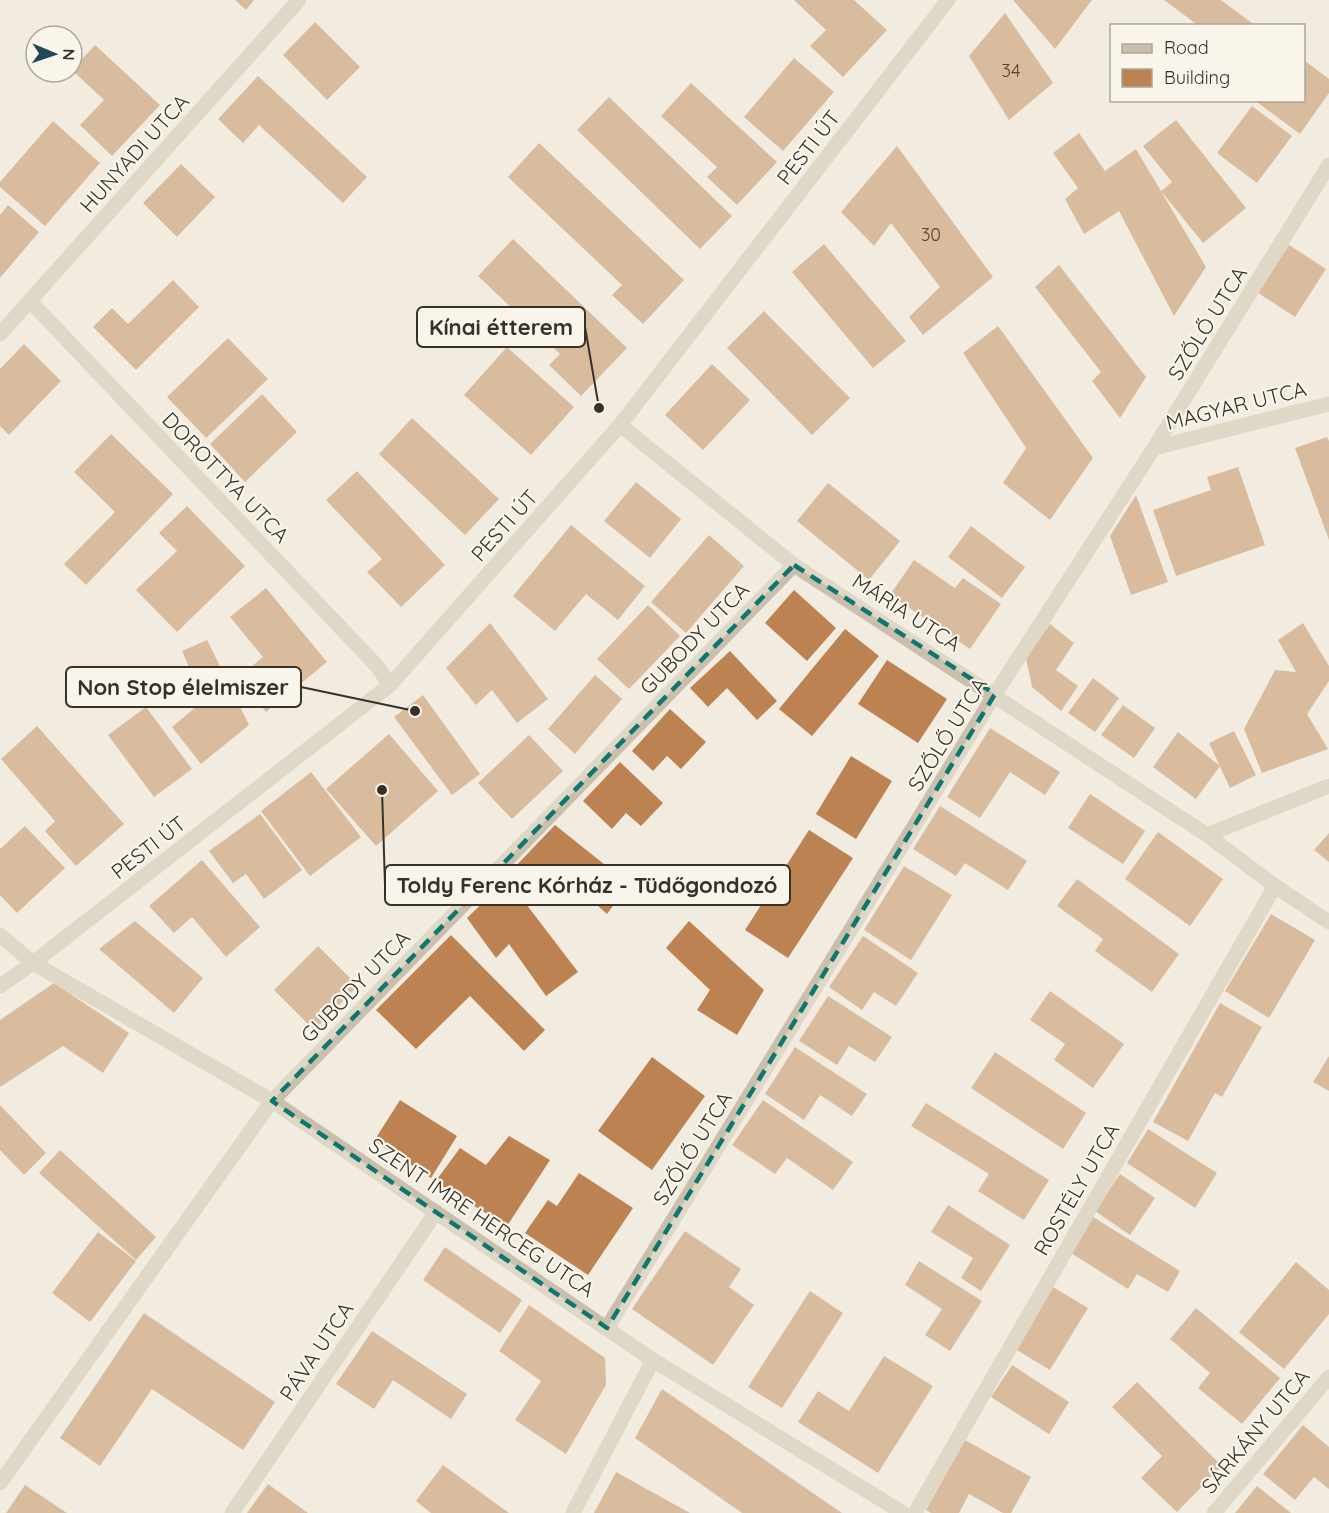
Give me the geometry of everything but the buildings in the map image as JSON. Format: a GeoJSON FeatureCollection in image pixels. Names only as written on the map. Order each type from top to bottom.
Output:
{"type":"FeatureCollection","features":[{"type":"Feature","properties":{"kind":"street","name":"HUNYADI UTCA"},"geometry":{"type":"LineString","coordinates":[[0,334],[299,0]]}},
{"type":"Feature","properties":{"kind":"street","name":"PESTI ÚT"},"geometry":{"type":"LineString","coordinates":[[0,986],[33,963],[390,685],[620,425],[948,0]]}},
{"type":"Feature","properties":{"kind":"street","name":"SZŐLŐ UTCA"},"geometry":{"type":"LineString","coordinates":[[606,1328],[995,694],[1154,447],[1329,165]]}},
{"type":"Feature","properties":{"kind":"street","name":"DOROTTYA UTCA"},"geometry":{"type":"LineString","coordinates":[[30,301],[376,666],[390,685]]}},
{"type":"Feature","properties":{"kind":"street","name":"MAGYAR UTCA"},"geometry":{"type":"LineString","coordinates":[[1154,447],[1329,404]]}},
{"type":"Feature","properties":{"kind":"street","name":"MÁRIA UTCA"},"geometry":{"type":"LineString","coordinates":[[620,425],[794,565],[995,694],[1207,835],[1275,886],[1329,922]]}},
{"type":"Feature","properties":{"kind":"street","name":"GUBODY UTCA"},"geometry":{"type":"LineString","coordinates":[[0,1483],[273,1101],[794,565]]}},
{"type":"Feature","properties":{"kind":"street"},"geometry":{"type":"LineString","coordinates":[[1207,835],[1329,786]]}},
{"type":"Feature","properties":{"kind":"street","name":"ROSTÉLY UTCA"},"geometry":{"type":"LineString","coordinates":[[915,1513],[1275,886]]}},
{"type":"Feature","properties":{"kind":"street","name":"SZENT IMRE HERCEG UTCA"},"geometry":{"type":"LineString","coordinates":[[0,935],[33,963],[273,1101],[653,1360],[903,1513]]}},
{"type":"Feature","properties":{"kind":"street","name":"PÁVA UTCA"},"geometry":{"type":"LineString","coordinates":[[232,1513],[436,1212]]}},
{"type":"Feature","properties":{"kind":"street"},"geometry":{"type":"LineString","coordinates":[[573,1513],[653,1360]]}},
{"type":"Feature","properties":{"kind":"street","name":"SÁRKÁNY UTCA"},"geometry":{"type":"LineString","coordinates":[[1214,1513],[1329,1377]]}},
{"type":"Feature","properties":{"kind":"highlighted area"},"geometry":{"type":"Polygon","coordinates":[[[794,565],[995,694],[607,1328],[272,1101],[794,565]]]}},
{"type":"Feature","properties":{"kind":"place","name":"Kínai étterem"},"geometry":{"type":"Point","coordinates":[599,408]}},
{"type":"Feature","properties":{"kind":"place","name":"Non Stop élelmiszer"},"geometry":{"type":"Point","coordinates":[415,711]}},
{"type":"Feature","properties":{"kind":"place","name":"Toldy Ferenc Kórház - Tüdőgondozó"},"geometry":{"type":"Point","coordinates":[382,790]}}]}
